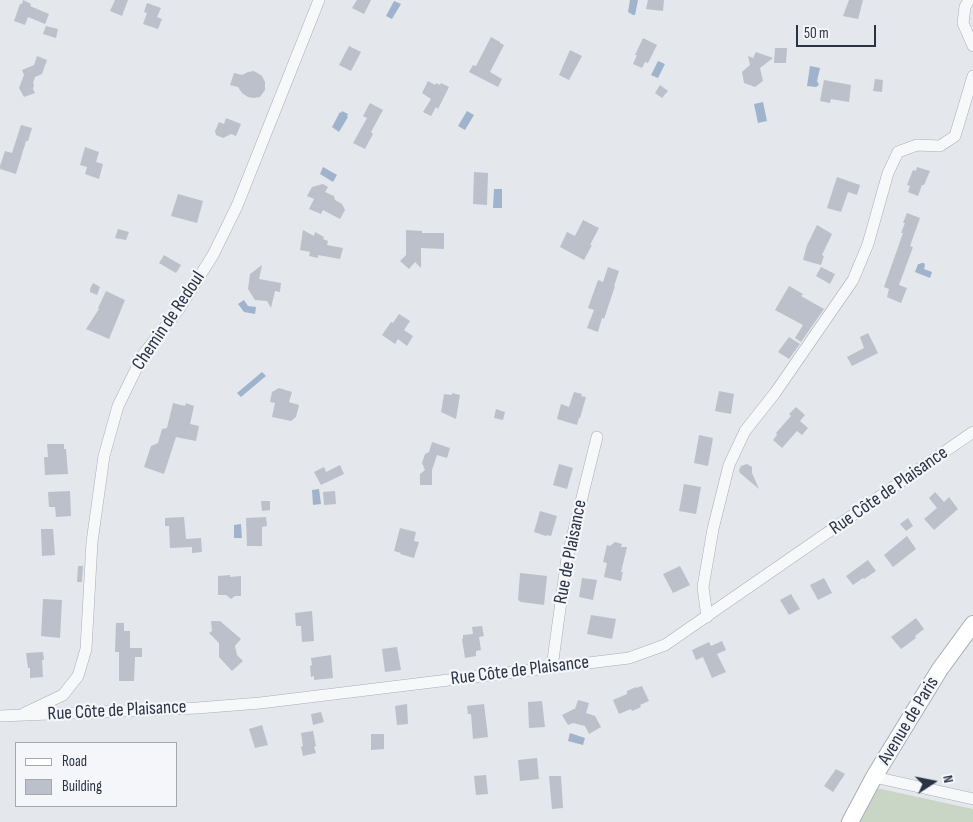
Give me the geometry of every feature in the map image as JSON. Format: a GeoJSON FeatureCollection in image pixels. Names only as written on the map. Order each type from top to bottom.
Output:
{"type":"FeatureCollection","features":[{"type":"Feature","properties":{"kind":"main road","name":"Avenue de Paris"},"geometry":{"type":"LineString","coordinates":[[850,822],[874,778],[940,669],[973,624]]}},
{"type":"Feature","properties":{"kind":"street","name":"Chemin de Redoul"},"geometry":{"type":"LineString","coordinates":[[20,716],[63,695],[78,676],[86,649],[92,542],[104,456],[118,406],[143,355],[179,309],[213,255],[237,206],[319,0]]}},
{"type":"Feature","properties":{"kind":"street"},"geometry":{"type":"LineString","coordinates":[[969,0],[965,7],[963,23],[973,46]]}},
{"type":"Feature","properties":{"kind":"street"},"geometry":{"type":"LineString","coordinates":[[707,617],[703,587],[713,528],[729,465],[741,440],[776,393],[853,280],[868,244],[888,173],[898,152],[917,145],[940,146],[956,136],[973,76]]}},
{"type":"Feature","properties":{"kind":"street","name":"Rue Côte de Plaisance"},"geometry":{"type":"LineString","coordinates":[[0,716],[197,708],[260,703],[629,658],[665,645],[973,432]]}},
{"type":"Feature","properties":{"kind":"street","name":"Rue de Plaisance"},"geometry":{"type":"LineString","coordinates":[[552,667],[567,558],[597,437]]}},
{"type":"Feature","properties":{"kind":"street"},"geometry":{"type":"LineString","coordinates":[[874,778],[973,799]]}},
{"type":"Feature","properties":{"kind":"green space"},"geometry":{"type":"Polygon","coordinates":[[[876,788],[973,809],[973,822],[860,822],[876,788]]]}},
{"type":"Feature","properties":{"kind":"water"},"geometry":{"type":"Polygon","coordinates":[[[630,0],[638,0],[635,15],[628,12],[630,0]]]}},
{"type":"Feature","properties":{"kind":"water"},"geometry":{"type":"Polygon","coordinates":[[[394,1],[401,4],[392,19],[386,16],[394,1]]]}},
{"type":"Feature","properties":{"kind":"water"},"geometry":{"type":"Polygon","coordinates":[[[658,61],[665,64],[658,78],[651,75],[658,61]]]}},
{"type":"Feature","properties":{"kind":"water"},"geometry":{"type":"Polygon","coordinates":[[[810,66],[820,68],[817,81],[819,85],[816,87],[807,86],[810,66]]]}},
{"type":"Feature","properties":{"kind":"water"},"geometry":{"type":"Polygon","coordinates":[[[763,102],[767,121],[758,123],[754,104],[763,102]]]}},
{"type":"Feature","properties":{"kind":"water"},"geometry":{"type":"Polygon","coordinates":[[[342,111],[348,114],[348,117],[339,132],[332,127],[342,111]]]}},
{"type":"Feature","properties":{"kind":"water"},"geometry":{"type":"Polygon","coordinates":[[[467,111],[474,115],[465,130],[458,126],[467,111]]]}},
{"type":"Feature","properties":{"kind":"water"},"geometry":{"type":"Polygon","coordinates":[[[323,167],[337,175],[333,182],[320,174],[323,167]]]}},
{"type":"Feature","properties":{"kind":"water"},"geometry":{"type":"Polygon","coordinates":[[[494,189],[502,189],[502,208],[493,208],[494,189]]]}},
{"type":"Feature","properties":{"kind":"water"},"geometry":{"type":"Polygon","coordinates":[[[918,264],[925,265],[924,269],[932,272],[930,278],[915,272],[918,264]]]}},
{"type":"Feature","properties":{"kind":"water"},"geometry":{"type":"Polygon","coordinates":[[[244,300],[248,306],[256,307],[255,314],[244,312],[238,304],[244,300]]]}},
{"type":"Feature","properties":{"kind":"water"},"geometry":{"type":"Polygon","coordinates":[[[262,372],[266,376],[241,397],[237,393],[262,372]]]}},
{"type":"Feature","properties":{"kind":"water"},"geometry":{"type":"Polygon","coordinates":[[[319,489],[321,504],[313,505],[312,490],[319,489]]]}},
{"type":"Feature","properties":{"kind":"water"},"geometry":{"type":"Polygon","coordinates":[[[241,524],[242,538],[234,538],[234,525],[241,524]]]}},
{"type":"Feature","properties":{"kind":"water"},"geometry":{"type":"Polygon","coordinates":[[[570,733],[585,738],[583,745],[568,741],[570,733]]]}},
{"type":"Feature","properties":{"kind":"building"},"geometry":{"type":"Polygon","coordinates":[[[23,0],[31,4],[30,6],[49,14],[45,24],[28,17],[25,25],[14,21],[23,0]]]}},
{"type":"Feature","properties":{"kind":"building"},"geometry":{"type":"Polygon","coordinates":[[[115,0],[128,0],[122,16],[110,11],[115,0]]]}},
{"type":"Feature","properties":{"kind":"building"},"geometry":{"type":"Polygon","coordinates":[[[357,0],[371,0],[364,14],[352,8],[357,0]]]}},
{"type":"Feature","properties":{"kind":"building"},"geometry":{"type":"Polygon","coordinates":[[[648,0],[664,0],[663,11],[646,9],[648,0]]]}},
{"type":"Feature","properties":{"kind":"building"},"geometry":{"type":"Polygon","coordinates":[[[849,0],[863,0],[858,19],[843,16],[849,0]]]}},
{"type":"Feature","properties":{"kind":"building"},"geometry":{"type":"Polygon","coordinates":[[[147,3],[161,8],[157,17],[162,19],[158,29],[143,24],[147,13],[144,12],[147,3]]]}},
{"type":"Feature","properties":{"kind":"building"},"geometry":{"type":"Polygon","coordinates":[[[46,26],[58,29],[56,38],[43,34],[46,26]]]}},
{"type":"Feature","properties":{"kind":"building"},"geometry":{"type":"Polygon","coordinates":[[[491,37],[504,45],[490,72],[502,79],[498,87],[469,72],[473,65],[476,66],[491,37]]]}},
{"type":"Feature","properties":{"kind":"building"},"geometry":{"type":"Polygon","coordinates":[[[643,38],[657,45],[648,63],[645,62],[642,68],[633,64],[643,38]]]}},
{"type":"Feature","properties":{"kind":"building"},"geometry":{"type":"Polygon","coordinates":[[[349,46],[361,52],[351,71],[339,65],[349,46]]]}},
{"type":"Feature","properties":{"kind":"building"},"geometry":{"type":"Polygon","coordinates":[[[775,48],[787,48],[786,63],[774,63],[775,48]]]}},
{"type":"Feature","properties":{"kind":"building"},"geometry":{"type":"Polygon","coordinates":[[[570,50],[582,56],[569,80],[559,75],[570,50]]]}},
{"type":"Feature","properties":{"kind":"building"},"geometry":{"type":"Polygon","coordinates":[[[756,52],[773,58],[760,68],[763,81],[755,87],[744,83],[742,72],[750,65],[748,56],[753,58],[756,52]]]}},
{"type":"Feature","properties":{"kind":"building"},"geometry":{"type":"Polygon","coordinates":[[[37,56],[47,60],[42,74],[35,77],[33,89],[35,93],[24,97],[19,88],[24,75],[22,70],[34,65],[37,56]]]}},
{"type":"Feature","properties":{"kind":"building"},"geometry":{"type":"Polygon","coordinates":[[[254,71],[262,76],[265,82],[265,90],[260,97],[248,97],[238,87],[230,85],[234,73],[242,75],[254,71]]]}},
{"type":"Feature","properties":{"kind":"building"},"geometry":{"type":"Polygon","coordinates":[[[875,79],[883,80],[882,92],[873,91],[875,79]]]}},
{"type":"Feature","properties":{"kind":"building"},"geometry":{"type":"Polygon","coordinates":[[[824,80],[851,85],[849,102],[831,99],[830,103],[820,101],[824,80]]]}},
{"type":"Feature","properties":{"kind":"building"},"geometry":{"type":"Polygon","coordinates":[[[428,81],[435,85],[436,83],[440,85],[441,83],[449,87],[438,109],[436,107],[431,116],[423,112],[431,99],[422,93],[428,81]]]}},
{"type":"Feature","properties":{"kind":"building"},"geometry":{"type":"Polygon","coordinates":[[[660,85],[668,91],[662,98],[655,93],[660,85]]]}},
{"type":"Feature","properties":{"kind":"building"},"geometry":{"type":"Polygon","coordinates":[[[370,103],[383,110],[371,132],[373,134],[365,149],[353,143],[367,118],[363,116],[370,103]]]}},
{"type":"Feature","properties":{"kind":"building"},"geometry":{"type":"Polygon","coordinates":[[[226,118],[241,124],[236,136],[231,134],[223,138],[216,135],[215,131],[219,122],[224,124],[226,118]]]}},
{"type":"Feature","properties":{"kind":"building"},"geometry":{"type":"Polygon","coordinates":[[[21,125],[32,128],[16,174],[0,169],[0,166],[5,151],[12,153],[21,125]]]}},
{"type":"Feature","properties":{"kind":"building"},"geometry":{"type":"Polygon","coordinates":[[[85,147],[99,152],[96,162],[103,164],[99,179],[85,174],[87,167],[80,165],[85,147]]]}},
{"type":"Feature","properties":{"kind":"building"},"geometry":{"type":"Polygon","coordinates":[[[917,167],[930,171],[918,196],[908,192],[910,186],[907,185],[913,170],[916,171],[917,167]]]}},
{"type":"Feature","properties":{"kind":"building"},"geometry":{"type":"Polygon","coordinates":[[[474,172],[488,173],[487,205],[473,204],[474,172]]]}},
{"type":"Feature","properties":{"kind":"building"},"geometry":{"type":"Polygon","coordinates":[[[837,177],[860,185],[857,195],[848,192],[841,212],[827,208],[837,177]]]}},
{"type":"Feature","properties":{"kind":"building"},"geometry":{"type":"Polygon","coordinates":[[[323,184],[328,187],[325,192],[334,196],[335,200],[342,204],[345,210],[340,219],[323,210],[321,214],[309,209],[314,199],[307,196],[312,187],[323,184]]]}},
{"type":"Feature","properties":{"kind":"building"},"geometry":{"type":"Polygon","coordinates":[[[178,194],[203,201],[197,223],[171,216],[178,194]]]}},
{"type":"Feature","properties":{"kind":"building"},"geometry":{"type":"Polygon","coordinates":[[[907,213],[920,218],[910,246],[913,247],[899,285],[907,288],[901,303],[887,297],[889,289],[884,287],[903,233],[901,233],[907,213]]]}},
{"type":"Feature","properties":{"kind":"building"},"geometry":{"type":"Polygon","coordinates":[[[583,220],[599,228],[584,260],[560,247],[567,232],[575,236],[583,220]]]}},
{"type":"Feature","properties":{"kind":"building"},"geometry":{"type":"Polygon","coordinates":[[[817,225],[832,234],[822,255],[824,256],[821,265],[803,260],[807,245],[817,225]]]}},
{"type":"Feature","properties":{"kind":"building"},"geometry":{"type":"Polygon","coordinates":[[[118,229],[129,232],[126,240],[115,238],[118,229]]]}},
{"type":"Feature","properties":{"kind":"building"},"geometry":{"type":"Polygon","coordinates":[[[303,230],[314,236],[315,232],[324,237],[323,239],[328,241],[327,245],[343,248],[340,259],[318,255],[318,258],[309,256],[310,252],[300,250],[303,230]]]}},
{"type":"Feature","properties":{"kind":"building"},"geometry":{"type":"Polygon","coordinates":[[[406,230],[422,231],[422,233],[444,233],[444,249],[421,248],[421,268],[415,262],[409,269],[400,261],[406,255],[406,230]]]}},
{"type":"Feature","properties":{"kind":"building"},"geometry":{"type":"Polygon","coordinates":[[[164,255],[181,265],[176,273],[159,263],[164,255]]]}},
{"type":"Feature","properties":{"kind":"building"},"geometry":{"type":"Polygon","coordinates":[[[262,265],[259,279],[281,283],[280,292],[275,291],[271,308],[267,301],[255,300],[248,289],[250,274],[262,265]]]}},
{"type":"Feature","properties":{"kind":"building"},"geometry":{"type":"Polygon","coordinates":[[[608,267],[619,271],[598,332],[587,328],[594,310],[588,308],[598,280],[603,282],[608,267]]]}},
{"type":"Feature","properties":{"kind":"building"},"geometry":{"type":"Polygon","coordinates":[[[821,267],[835,274],[830,284],[816,276],[821,267]]]}},
{"type":"Feature","properties":{"kind":"building"},"geometry":{"type":"Polygon","coordinates":[[[93,283],[100,287],[97,295],[90,292],[93,283]]]}},
{"type":"Feature","properties":{"kind":"building"},"geometry":{"type":"Polygon","coordinates":[[[789,286],[803,294],[801,296],[824,309],[801,342],[795,338],[803,325],[775,310],[789,286]]]}},
{"type":"Feature","properties":{"kind":"building"},"geometry":{"type":"Polygon","coordinates":[[[106,291],[125,300],[109,339],[86,329],[99,309],[106,291]]]}},
{"type":"Feature","properties":{"kind":"building"},"geometry":{"type":"Polygon","coordinates":[[[399,314],[410,321],[404,330],[413,336],[407,346],[398,339],[395,344],[382,335],[399,314]]]}},
{"type":"Feature","properties":{"kind":"building"},"geometry":{"type":"Polygon","coordinates":[[[868,333],[878,353],[852,366],[847,357],[864,348],[860,337],[868,333]]]}},
{"type":"Feature","properties":{"kind":"building"},"geometry":{"type":"Polygon","coordinates":[[[789,337],[800,344],[789,359],[778,352],[789,337]]]}},
{"type":"Feature","properties":{"kind":"building"},"geometry":{"type":"Polygon","coordinates":[[[279,388],[292,392],[289,402],[299,405],[296,417],[291,421],[272,417],[275,403],[270,402],[272,392],[279,388]]]}},
{"type":"Feature","properties":{"kind":"building"},"geometry":{"type":"Polygon","coordinates":[[[719,391],[734,394],[731,414],[715,411],[719,391]]]}},
{"type":"Feature","properties":{"kind":"building"},"geometry":{"type":"Polygon","coordinates":[[[574,392],[586,397],[577,425],[557,419],[561,404],[569,407],[574,392]]]}},
{"type":"Feature","properties":{"kind":"building"},"geometry":{"type":"Polygon","coordinates":[[[452,393],[460,395],[456,419],[441,412],[444,394],[452,395],[452,393]]]}},
{"type":"Feature","properties":{"kind":"building"},"geometry":{"type":"Polygon","coordinates":[[[173,403],[185,406],[186,403],[194,406],[190,424],[199,426],[196,441],[176,437],[164,474],[144,467],[151,446],[158,443],[162,429],[167,428],[173,403]]]}},
{"type":"Feature","properties":{"kind":"building"},"geometry":{"type":"Polygon","coordinates":[[[796,407],[805,415],[800,421],[808,428],[802,435],[797,431],[782,448],[773,440],[777,435],[776,433],[791,416],[789,414],[796,407]]]}},
{"type":"Feature","properties":{"kind":"building"},"geometry":{"type":"Polygon","coordinates":[[[496,409],[505,412],[503,420],[494,418],[496,409]]]}},
{"type":"Feature","properties":{"kind":"building"},"geometry":{"type":"Polygon","coordinates":[[[699,435],[713,438],[708,466],[694,463],[699,435]]]}},
{"type":"Feature","properties":{"kind":"building"},"geometry":{"type":"Polygon","coordinates":[[[432,442],[450,448],[447,458],[437,455],[432,470],[432,485],[420,485],[420,474],[425,470],[422,463],[425,454],[429,452],[432,442]]]}},
{"type":"Feature","properties":{"kind":"building"},"geometry":{"type":"Polygon","coordinates":[[[47,444],[64,444],[68,474],[45,475],[44,457],[48,457],[47,444]]]}},
{"type":"Feature","properties":{"kind":"building"},"geometry":{"type":"Polygon","coordinates":[[[559,464],[573,468],[567,489],[553,485],[559,464]]]}},
{"type":"Feature","properties":{"kind":"building"},"geometry":{"type":"Polygon","coordinates":[[[747,464],[752,467],[752,473],[759,489],[740,473],[741,466],[747,464]]]}},
{"type":"Feature","properties":{"kind":"building"},"geometry":{"type":"Polygon","coordinates":[[[340,465],[344,474],[321,485],[314,472],[324,467],[326,472],[340,465]]]}},
{"type":"Feature","properties":{"kind":"building"},"geometry":{"type":"Polygon","coordinates":[[[684,484],[701,487],[696,514],[679,511],[684,484]]]}},
{"type":"Feature","properties":{"kind":"building"},"geometry":{"type":"Polygon","coordinates":[[[70,491],[71,516],[56,517],[55,507],[49,507],[48,492],[70,491]]]}},
{"type":"Feature","properties":{"kind":"building"},"geometry":{"type":"Polygon","coordinates":[[[335,491],[336,504],[324,505],[323,492],[335,491]]]}},
{"type":"Feature","properties":{"kind":"building"},"geometry":{"type":"Polygon","coordinates":[[[935,492],[944,502],[949,497],[958,509],[934,530],[924,519],[937,508],[929,498],[935,492]]]}},
{"type":"Feature","properties":{"kind":"building"},"geometry":{"type":"Polygon","coordinates":[[[261,501],[270,501],[270,510],[262,511],[261,501]]]}},
{"type":"Feature","properties":{"kind":"building"},"geometry":{"type":"Polygon","coordinates":[[[540,511],[557,516],[551,536],[534,532],[540,511]]]}},
{"type":"Feature","properties":{"kind":"building"},"geometry":{"type":"Polygon","coordinates":[[[184,517],[186,539],[201,538],[202,552],[192,553],[192,547],[170,548],[169,526],[165,526],[165,518],[184,517]]]}},
{"type":"Feature","properties":{"kind":"building"},"geometry":{"type":"Polygon","coordinates":[[[266,517],[267,526],[262,527],[262,546],[247,546],[246,518],[266,517]]]}},
{"type":"Feature","properties":{"kind":"building"},"geometry":{"type":"Polygon","coordinates":[[[908,518],[913,526],[906,531],[900,524],[908,518]]]}},
{"type":"Feature","properties":{"kind":"building"},"geometry":{"type":"Polygon","coordinates":[[[400,528],[416,532],[414,541],[419,542],[414,558],[394,551],[400,528]]]}},
{"type":"Feature","properties":{"kind":"building"},"geometry":{"type":"Polygon","coordinates":[[[41,529],[53,529],[55,555],[42,556],[41,529]]]}},
{"type":"Feature","properties":{"kind":"building"},"geometry":{"type":"Polygon","coordinates":[[[907,536],[916,549],[893,567],[884,555],[907,536]]]}},
{"type":"Feature","properties":{"kind":"building"},"geometry":{"type":"Polygon","coordinates":[[[615,542],[622,544],[621,547],[627,547],[621,572],[623,572],[621,581],[604,577],[607,563],[603,562],[607,545],[610,546],[615,542]]]}},
{"type":"Feature","properties":{"kind":"building"},"geometry":{"type":"Polygon","coordinates":[[[868,560],[876,571],[853,585],[846,576],[868,560]]]}},
{"type":"Feature","properties":{"kind":"building"},"geometry":{"type":"Polygon","coordinates":[[[78,566],[83,566],[82,582],[77,582],[78,566]]]}},
{"type":"Feature","properties":{"kind":"building"},"geometry":{"type":"Polygon","coordinates":[[[680,566],[690,585],[673,593],[663,574],[680,566]]]}},
{"type":"Feature","properties":{"kind":"building"},"geometry":{"type":"Polygon","coordinates":[[[520,573],[547,576],[544,605],[518,600],[520,573]]]}},
{"type":"Feature","properties":{"kind":"building"},"geometry":{"type":"Polygon","coordinates":[[[230,575],[230,577],[241,576],[241,596],[235,596],[231,599],[226,595],[218,595],[218,576],[230,575]]]}},
{"type":"Feature","properties":{"kind":"building"},"geometry":{"type":"Polygon","coordinates":[[[582,578],[597,580],[593,600],[579,597],[582,578]]]}},
{"type":"Feature","properties":{"kind":"building"},"geometry":{"type":"Polygon","coordinates":[[[824,578],[832,593],[818,600],[810,585],[824,578]]]}},
{"type":"Feature","properties":{"kind":"building"},"geometry":{"type":"Polygon","coordinates":[[[791,594],[800,609],[789,615],[780,600],[791,594]]]}},
{"type":"Feature","properties":{"kind":"building"},"geometry":{"type":"Polygon","coordinates":[[[43,599],[62,600],[60,638],[41,636],[43,599]]]}},
{"type":"Feature","properties":{"kind":"building"},"geometry":{"type":"Polygon","coordinates":[[[312,611],[314,641],[302,642],[301,626],[296,626],[295,613],[312,611]]]}},
{"type":"Feature","properties":{"kind":"building"},"geometry":{"type":"Polygon","coordinates":[[[591,615],[616,619],[612,639],[587,634],[591,615]]]}},
{"type":"Feature","properties":{"kind":"building"},"geometry":{"type":"Polygon","coordinates":[[[916,618],[924,629],[915,636],[916,638],[901,649],[891,637],[916,618]]]}},
{"type":"Feature","properties":{"kind":"building"},"geometry":{"type":"Polygon","coordinates":[[[211,621],[220,621],[241,639],[235,646],[237,655],[243,661],[232,671],[219,657],[219,643],[209,633],[212,631],[211,621]]]}},
{"type":"Feature","properties":{"kind":"building"},"geometry":{"type":"Polygon","coordinates":[[[116,623],[124,623],[124,631],[130,631],[130,648],[142,648],[142,657],[135,657],[134,681],[119,681],[119,652],[115,652],[116,623]]]}},
{"type":"Feature","properties":{"kind":"building"},"geometry":{"type":"Polygon","coordinates":[[[482,626],[484,636],[479,637],[481,650],[476,651],[476,656],[465,658],[463,635],[473,634],[472,627],[482,626]]]}},
{"type":"Feature","properties":{"kind":"building"},"geometry":{"type":"Polygon","coordinates":[[[722,641],[726,650],[717,654],[726,672],[712,678],[703,657],[696,660],[692,650],[709,642],[711,646],[722,641]]]}},
{"type":"Feature","properties":{"kind":"building"},"geometry":{"type":"Polygon","coordinates":[[[397,647],[401,670],[385,672],[382,649],[397,647]]]}},
{"type":"Feature","properties":{"kind":"building"},"geometry":{"type":"Polygon","coordinates":[[[43,652],[43,677],[30,678],[30,668],[28,668],[26,653],[43,652]]]}},
{"type":"Feature","properties":{"kind":"building"},"geometry":{"type":"Polygon","coordinates":[[[331,655],[333,678],[314,680],[314,676],[311,677],[311,658],[331,655]]]}},
{"type":"Feature","properties":{"kind":"building"},"geometry":{"type":"Polygon","coordinates":[[[642,686],[649,701],[632,711],[631,709],[619,714],[613,700],[627,694],[627,691],[642,686]]]}},
{"type":"Feature","properties":{"kind":"building"},"geometry":{"type":"Polygon","coordinates":[[[578,700],[589,703],[586,713],[595,716],[601,727],[589,734],[585,726],[573,723],[568,725],[562,715],[575,709],[578,700]]]}},
{"type":"Feature","properties":{"kind":"building"},"geometry":{"type":"Polygon","coordinates":[[[542,701],[545,727],[529,728],[528,702],[542,701]]]}},
{"type":"Feature","properties":{"kind":"building"},"geometry":{"type":"Polygon","coordinates":[[[407,704],[408,724],[397,725],[395,706],[407,704]]]}},
{"type":"Feature","properties":{"kind":"building"},"geometry":{"type":"Polygon","coordinates":[[[484,704],[488,737],[473,739],[471,714],[468,714],[467,706],[484,704]]]}},
{"type":"Feature","properties":{"kind":"building"},"geometry":{"type":"Polygon","coordinates":[[[321,712],[324,722],[313,725],[311,714],[321,712]]]}},
{"type":"Feature","properties":{"kind":"building"},"geometry":{"type":"Polygon","coordinates":[[[262,725],[268,745],[255,748],[249,729],[262,725]]]}},
{"type":"Feature","properties":{"kind":"building"},"geometry":{"type":"Polygon","coordinates":[[[313,731],[316,753],[303,756],[301,733],[313,731]]]}},
{"type":"Feature","properties":{"kind":"building"},"geometry":{"type":"Polygon","coordinates":[[[371,734],[384,734],[384,749],[371,750],[371,734]]]}},
{"type":"Feature","properties":{"kind":"building"},"geometry":{"type":"Polygon","coordinates":[[[537,758],[539,779],[520,781],[518,760],[537,758]]]}},
{"type":"Feature","properties":{"kind":"building"},"geometry":{"type":"Polygon","coordinates":[[[836,769],[845,774],[833,792],[824,786],[836,769]]]}},
{"type":"Feature","properties":{"kind":"building"},"geometry":{"type":"Polygon","coordinates":[[[486,775],[488,794],[476,795],[474,776],[486,775]]]}},
{"type":"Feature","properties":{"kind":"building"},"geometry":{"type":"Polygon","coordinates":[[[549,776],[561,776],[563,808],[552,809],[549,776]]]}}]}
